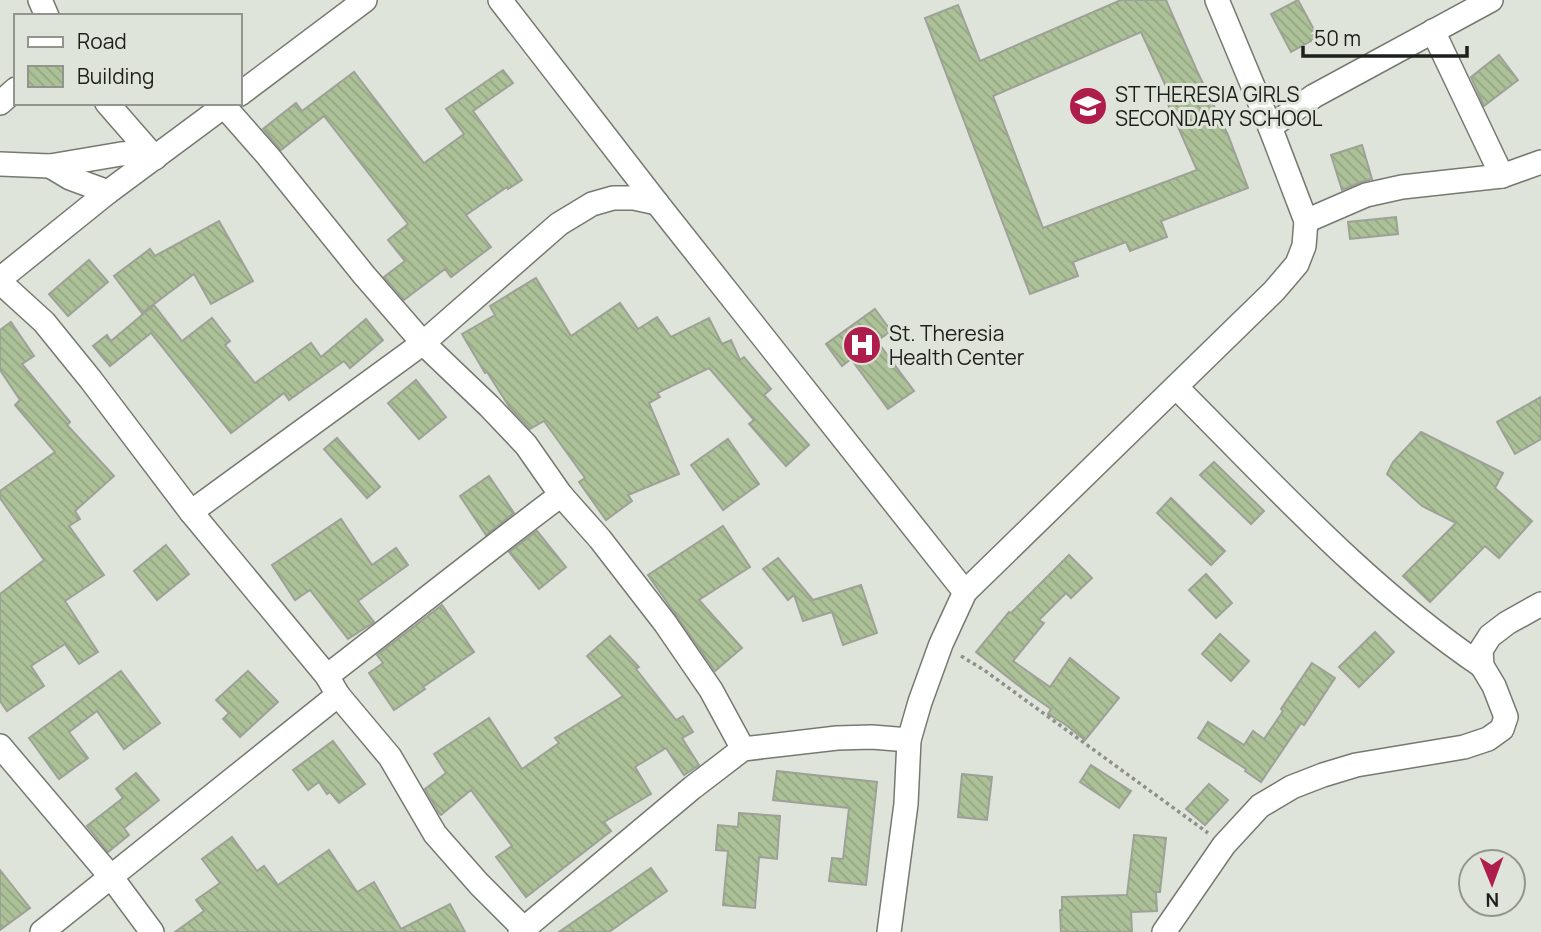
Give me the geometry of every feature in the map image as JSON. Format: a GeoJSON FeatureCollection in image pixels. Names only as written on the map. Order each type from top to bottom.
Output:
{"type":"FeatureCollection","features":[{"type":"Feature","properties":{"kind":"street"},"geometry":{"type":"LineString","coordinates":[[242,92],[365,0]]}},
{"type":"Feature","properties":{"kind":"street"},"geometry":{"type":"LineString","coordinates":[[500,0],[965,592]]}},
{"type":"Feature","properties":{"kind":"street"},"geometry":{"type":"LineString","coordinates":[[888,932],[906,804],[909,740],[941,643],[965,592],[1274,291],[1297,264],[1304,246],[1306,221],[1217,0]]}},
{"type":"Feature","properties":{"kind":"street"},"geometry":{"type":"LineString","coordinates":[[1270,127],[1314,96],[1491,0]]}},
{"type":"Feature","properties":{"kind":"street"},"geometry":{"type":"LineString","coordinates":[[1433,31],[1502,176]]}},
{"type":"Feature","properties":{"kind":"street"},"geometry":{"type":"LineString","coordinates":[[0,103],[14,91]]}},
{"type":"Feature","properties":{"kind":"street"},"geometry":{"type":"LineString","coordinates":[[109,105],[152,155]]}},
{"type":"Feature","properties":{"kind":"street"},"geometry":{"type":"LineString","coordinates":[[224,105],[152,155],[0,280],[44,322],[191,512],[390,757],[435,834],[524,931],[692,788],[743,749],[837,738],[909,740]]}},
{"type":"Feature","properties":{"kind":"street"},"geometry":{"type":"LineString","coordinates":[[233,105],[268,156],[364,275],[423,343],[526,445],[561,495],[600,538],[665,623],[711,690],[743,749]]}},
{"type":"Feature","properties":{"kind":"street"},"geometry":{"type":"LineString","coordinates":[[0,164],[50,166],[121,154],[152,155]]}},
{"type":"Feature","properties":{"kind":"street"},"geometry":{"type":"LineString","coordinates":[[1306,221],[1366,195],[1402,187],[1502,176],[1541,162]]}},
{"type":"Feature","properties":{"kind":"street"},"geometry":{"type":"LineString","coordinates":[[50,166],[70,178],[108,192]]}},
{"type":"Feature","properties":{"kind":"street"},"geometry":{"type":"LineString","coordinates":[[191,512],[423,343],[559,224],[592,204],[614,198],[634,198],[657,203]]}},
{"type":"Feature","properties":{"kind":"street"},"geometry":{"type":"LineString","coordinates":[[1164,932],[1224,845],[1260,806],[1292,786],[1356,765],[1464,747],[1488,739],[1502,729],[1506,717],[1494,686],[1482,666],[1438,635],[1368,577],[1176,387]]}},
{"type":"Feature","properties":{"kind":"street"},"geometry":{"type":"LineString","coordinates":[[43,932],[112,878],[421,605],[500,540],[561,495]]}},
{"type":"Feature","properties":{"kind":"street"},"geometry":{"type":"LineString","coordinates":[[1482,666],[1481,650],[1490,636],[1541,604]]}},
{"type":"Feature","properties":{"kind":"street"},"geometry":{"type":"LineString","coordinates":[[0,746],[112,878],[152,932]]}},
{"type":"Feature","properties":{"kind":"path"},"geometry":{"type":"LineString","coordinates":[[941,643],[995,678],[1224,845]]}},
{"type":"Feature","properties":{"kind":"building"},"geometry":{"type":"Polygon","coordinates":[[[1121,0],[1166,0],[1228,135],[1248,188],[1161,221],[1167,237],[1130,251],[1126,242],[1073,262],[1078,276],[1030,294],[925,18],[958,5],[980,61],[1121,0]],[[1141,32],[993,96],[1043,228],[1197,170],[1164,95],[1169,93],[1141,32]]]}},
{"type":"Feature","properties":{"kind":"building"},"geometry":{"type":"Polygon","coordinates":[[[1298,0],[1318,37],[1291,52],[1271,14],[1298,0]]]}},
{"type":"Feature","properties":{"kind":"building"},"geometry":{"type":"Polygon","coordinates":[[[1499,55],[1518,80],[1484,106],[1471,77],[1499,55]]]}},
{"type":"Feature","properties":{"kind":"building"},"geometry":{"type":"Polygon","coordinates":[[[503,70],[513,83],[473,111],[522,180],[466,215],[491,247],[451,277],[445,269],[404,300],[384,277],[405,261],[388,240],[408,224],[324,116],[281,150],[263,129],[296,103],[302,111],[354,72],[424,163],[464,134],[446,109],[503,70]]]}},
{"type":"Feature","properties":{"kind":"building"},"geometry":{"type":"Polygon","coordinates":[[[1362,145],[1372,179],[1342,190],[1331,155],[1362,145]]]}},
{"type":"Feature","properties":{"kind":"building"},"geometry":{"type":"Polygon","coordinates":[[[1396,217],[1398,234],[1350,239],[1348,222],[1396,217]]]}},
{"type":"Feature","properties":{"kind":"building"},"geometry":{"type":"Polygon","coordinates":[[[219,221],[253,281],[211,304],[194,274],[142,313],[114,276],[150,249],[155,256],[219,221]]]}},
{"type":"Feature","properties":{"kind":"building"},"geometry":{"type":"Polygon","coordinates":[[[89,260],[108,282],[68,316],[49,294],[89,260]]]}},
{"type":"Feature","properties":{"kind":"building"},"geometry":{"type":"Polygon","coordinates":[[[536,278],[571,336],[620,303],[638,329],[657,317],[671,337],[709,318],[722,344],[731,340],[740,360],[744,357],[771,389],[764,395],[809,445],[786,466],[749,424],[754,420],[709,368],[657,393],[660,397],[649,403],[679,474],[628,495],[632,501],[606,520],[579,482],[585,478],[544,421],[530,429],[510,408],[462,334],[495,315],[490,306],[536,278]]]}},
{"type":"Feature","properties":{"kind":"building"},"geometry":{"type":"Polygon","coordinates":[[[154,305],[182,341],[212,318],[230,341],[225,345],[255,383],[311,343],[321,357],[366,319],[383,340],[350,368],[344,361],[289,400],[284,393],[231,433],[151,333],[110,366],[93,346],[107,335],[111,341],[154,305]]]}},
{"type":"Feature","properties":{"kind":"building"},"geometry":{"type":"Polygon","coordinates":[[[875,309],[891,331],[877,341],[914,391],[888,409],[851,359],[842,366],[826,344],[875,309]]]}},
{"type":"Feature","properties":{"kind":"building"},"geometry":{"type":"Polygon","coordinates":[[[11,322],[34,356],[22,364],[70,422],[67,425],[114,476],[75,511],[80,519],[69,526],[104,575],[65,601],[98,652],[79,664],[65,644],[31,666],[44,686],[7,711],[0,701],[0,594],[44,560],[0,498],[0,491],[55,452],[15,405],[20,400],[0,370],[0,330],[11,322]]]}},
{"type":"Feature","properties":{"kind":"building"},"geometry":{"type":"Polygon","coordinates":[[[416,380],[446,417],[419,439],[388,403],[416,380]]]}},
{"type":"Feature","properties":{"kind":"building"},"geometry":{"type":"Polygon","coordinates":[[[1541,397],[1541,439],[1515,454],[1497,422],[1541,397]]]}},
{"type":"Feature","properties":{"kind":"building"},"geometry":{"type":"Polygon","coordinates":[[[1421,432],[1503,473],[1495,488],[1532,521],[1499,558],[1485,546],[1430,602],[1403,576],[1456,523],[1422,506],[1387,474],[1393,462],[1421,432]]]}},
{"type":"Feature","properties":{"kind":"building"},"geometry":{"type":"Polygon","coordinates":[[[337,438],[380,487],[367,498],[324,449],[337,438]]]}},
{"type":"Feature","properties":{"kind":"building"},"geometry":{"type":"Polygon","coordinates":[[[728,439],[759,484],[723,510],[691,465],[728,439]]]}},
{"type":"Feature","properties":{"kind":"building"},"geometry":{"type":"Polygon","coordinates":[[[1214,462],[1264,511],[1251,524],[1200,475],[1214,462]]]}},
{"type":"Feature","properties":{"kind":"building"},"geometry":{"type":"Polygon","coordinates":[[[489,476],[514,513],[486,535],[460,496],[489,476]]]}},
{"type":"Feature","properties":{"kind":"building"},"geometry":{"type":"Polygon","coordinates":[[[1171,498],[1225,551],[1211,565],[1157,513],[1171,498]]]}},
{"type":"Feature","properties":{"kind":"building"},"geometry":{"type":"Polygon","coordinates":[[[341,519],[372,565],[396,548],[408,565],[358,601],[374,622],[348,639],[310,590],[295,600],[272,565],[341,519]]]}},
{"type":"Feature","properties":{"kind":"building"},"geometry":{"type":"Polygon","coordinates":[[[723,526],[750,567],[699,600],[742,648],[715,671],[648,575],[723,526]]]}},
{"type":"Feature","properties":{"kind":"building"},"geometry":{"type":"Polygon","coordinates":[[[537,531],[566,567],[539,589],[509,552],[537,531]]]}},
{"type":"Feature","properties":{"kind":"building"},"geometry":{"type":"Polygon","coordinates":[[[166,545],[189,574],[157,600],[134,571],[166,545]]]}},
{"type":"Feature","properties":{"kind":"building"},"geometry":{"type":"Polygon","coordinates":[[[1069,555],[1092,578],[1071,598],[1066,593],[1039,620],[1044,623],[1013,661],[1050,687],[1070,658],[1119,698],[1085,740],[1048,714],[1051,709],[976,652],[1009,612],[1011,613],[1069,555]]]}},
{"type":"Feature","properties":{"kind":"building"},"geometry":{"type":"Polygon","coordinates":[[[778,558],[813,600],[861,585],[877,633],[843,645],[832,612],[803,621],[794,595],[788,600],[763,569],[778,558]]]}},
{"type":"Feature","properties":{"kind":"building"},"geometry":{"type":"Polygon","coordinates":[[[1206,574],[1232,603],[1216,618],[1189,590],[1206,574]]]}},
{"type":"Feature","properties":{"kind":"building"},"geometry":{"type":"Polygon","coordinates":[[[442,605],[474,652],[394,710],[369,673],[383,663],[377,655],[442,605]]]}},
{"type":"Feature","properties":{"kind":"building"},"geometry":{"type":"Polygon","coordinates":[[[1375,632],[1394,652],[1359,687],[1339,667],[1375,632]]]}},
{"type":"Feature","properties":{"kind":"building"},"geometry":{"type":"Polygon","coordinates":[[[1220,634],[1249,661],[1231,681],[1202,654],[1220,634]]]}},
{"type":"Feature","properties":{"kind":"building"},"geometry":{"type":"Polygon","coordinates":[[[610,636],[639,667],[636,669],[676,720],[683,716],[693,732],[682,738],[699,765],[684,775],[666,748],[635,767],[651,794],[604,822],[611,831],[526,897],[496,857],[512,846],[471,790],[441,815],[439,813],[425,789],[446,773],[434,754],[489,718],[522,769],[559,743],[555,738],[623,696],[587,656],[610,636]]]}},
{"type":"Feature","properties":{"kind":"building"},"geometry":{"type":"Polygon","coordinates":[[[1312,663],[1335,678],[1261,782],[1198,738],[1208,722],[1244,745],[1253,731],[1264,739],[1312,663]]]}},
{"type":"Feature","properties":{"kind":"building"},"geometry":{"type":"Polygon","coordinates":[[[121,671],[160,723],[124,749],[97,711],[69,732],[88,758],[59,779],[29,738],[121,671]]]}},
{"type":"Feature","properties":{"kind":"building"},"geometry":{"type":"Polygon","coordinates":[[[248,671],[278,702],[240,737],[223,719],[229,713],[216,700],[248,671]]]}},
{"type":"Feature","properties":{"kind":"building"},"geometry":{"type":"Polygon","coordinates":[[[333,741],[365,784],[339,803],[330,792],[327,794],[319,782],[308,790],[293,770],[333,741]]]}},
{"type":"Feature","properties":{"kind":"building"},"geometry":{"type":"Polygon","coordinates":[[[1091,765],[1131,791],[1119,808],[1080,782],[1091,765]]]}},
{"type":"Feature","properties":{"kind":"building"},"geometry":{"type":"Polygon","coordinates":[[[777,771],[877,782],[866,885],[829,881],[832,858],[843,859],[849,808],[773,800],[777,771]]]}},
{"type":"Feature","properties":{"kind":"building"},"geometry":{"type":"Polygon","coordinates":[[[136,773],[159,800],[124,828],[129,835],[108,852],[87,826],[123,798],[116,789],[136,773]]]}},
{"type":"Feature","properties":{"kind":"building"},"geometry":{"type":"Polygon","coordinates":[[[962,774],[992,777],[987,820],[958,817],[962,774]]]}},
{"type":"Feature","properties":{"kind":"building"},"geometry":{"type":"Polygon","coordinates":[[[1209,784],[1228,800],[1205,825],[1186,809],[1209,784]]]}},
{"type":"Feature","properties":{"kind":"building"},"geometry":{"type":"Polygon","coordinates":[[[739,813],[780,816],[777,859],[759,857],[755,908],[723,905],[728,851],[716,850],[718,825],[738,827],[739,813]]]}},
{"type":"Feature","properties":{"kind":"building"},"geometry":{"type":"Polygon","coordinates":[[[1134,835],[1166,838],[1160,892],[1156,892],[1157,911],[1131,912],[1132,932],[1061,932],[1062,897],[1127,895],[1134,835]]]}},
{"type":"Feature","properties":{"kind":"building"},"geometry":{"type":"Polygon","coordinates":[[[232,837],[257,871],[264,866],[278,885],[329,850],[357,892],[374,882],[401,929],[450,904],[465,932],[175,932],[204,911],[196,900],[220,883],[202,859],[232,837]]]}},
{"type":"Feature","properties":{"kind":"building"},"geometry":{"type":"Polygon","coordinates":[[[651,868],[667,891],[609,932],[559,932],[651,868]]]}},
{"type":"Feature","properties":{"kind":"building"},"geometry":{"type":"Polygon","coordinates":[[[0,870],[30,908],[0,930],[0,870]]]}},
{"type":"Feature","properties":{"kind":"place","name":"ST THERESIA GIRLS SECONDARY SCHOOL"},"geometry":{"type":"Point","coordinates":[1088,106]}},
{"type":"Feature","properties":{"kind":"place","name":"St. Theresia Health Center"},"geometry":{"type":"Point","coordinates":[862,345]}}]}
